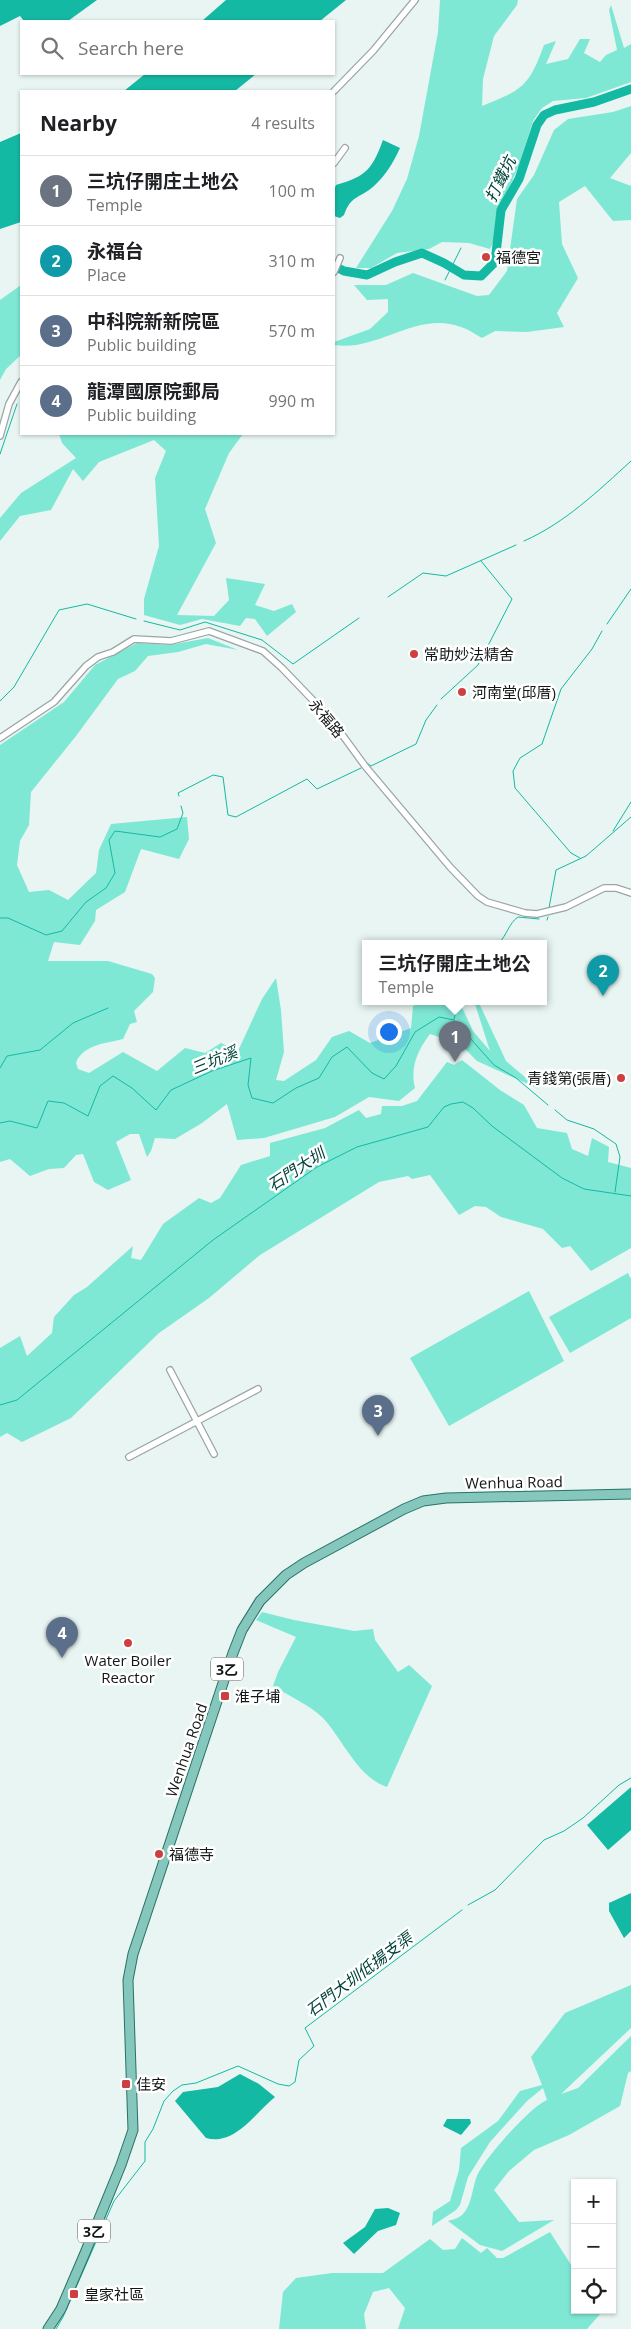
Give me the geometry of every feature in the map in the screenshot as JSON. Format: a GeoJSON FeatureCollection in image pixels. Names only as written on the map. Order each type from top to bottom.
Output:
{"type":"FeatureCollection","features":[{"type":"Feature","properties":{"kind":"main road","name":"Wenhua Road"},"geometry":{"type":"LineString","coordinates":[[48,2329],[61,2309],[85,2253],[121,2165],[133,2130],[128,1980],[133,1954],[233,1653],[242,1630],[260,1601],[286,1575],[304,1563],[400,1511],[423,1501],[446,1498],[631,1494]]}},
{"type":"Feature","properties":{"kind":"street"},"geometry":{"type":"LineString","coordinates":[[335,90],[373,51],[415,0]]}},
{"type":"Feature","properties":{"kind":"street"},"geometry":{"type":"LineString","coordinates":[[335,162],[345,148]]}},
{"type":"Feature","properties":{"kind":"street"},"geometry":{"type":"LineString","coordinates":[[335,272],[340,258]]}},
{"type":"Feature","properties":{"kind":"street"},"geometry":{"type":"LineString","coordinates":[[0,436],[9,404],[20,384]]}},
{"type":"Feature","properties":{"kind":"street","name":"永福路"},"geometry":{"type":"LineString","coordinates":[[0,738],[54,702],[86,666],[98,657],[113,652],[134,639],[171,642],[209,631],[263,652],[282,668],[330,718],[365,766],[450,867],[487,902],[525,914],[537,914],[566,907],[604,888],[616,888],[631,893]]}},
{"type":"Feature","properties":{"kind":"street"},"geometry":{"type":"LineString","coordinates":[[170,1370],[214,1454]]}},
{"type":"Feature","properties":{"kind":"street"},"geometry":{"type":"LineString","coordinates":[[129,1457],[258,1389]]}},
{"type":"Feature","properties":{"kind":"shaded area"},"geometry":{"type":"Polygon","coordinates":[[[0,0],[97,0],[69,20],[23,20],[20,16],[0,26],[0,0]]]}},
{"type":"Feature","properties":{"kind":"shaded area"},"geometry":{"type":"Polygon","coordinates":[[[226,0],[346,0],[321,20],[203,20],[226,0]]]}},
{"type":"Feature","properties":{"kind":"shaded area"},"geometry":{"type":"Polygon","coordinates":[[[440,0],[518,0],[517,5],[494,36],[483,79],[482,106],[507,95],[523,85],[534,70],[544,45],[556,41],[546,64],[568,59],[580,39],[590,39],[584,53],[600,62],[606,55],[617,50],[609,10],[611,5],[624,48],[631,44],[631,82],[586,98],[553,101],[542,108],[533,121],[520,163],[496,217],[494,241],[490,249],[469,243],[442,242],[429,249],[397,253],[371,268],[356,268],[392,211],[407,179],[419,136],[438,32],[440,0]]]}},
{"type":"Feature","properties":{"kind":"shaded area"},"geometry":{"type":"Polygon","coordinates":[[[144,75],[255,75],[236,90],[125,90],[144,75]]]}},
{"type":"Feature","properties":{"kind":"shaded area"},"geometry":{"type":"Polygon","coordinates":[[[631,106],[631,153],[610,178],[631,186],[631,220],[613,221],[585,186],[559,202],[562,244],[578,278],[557,313],[564,327],[527,332],[495,331],[482,338],[461,327],[445,323],[429,324],[413,327],[366,343],[350,346],[335,345],[335,342],[370,329],[388,312],[388,299],[367,300],[354,285],[386,285],[413,273],[477,296],[489,295],[507,271],[517,199],[534,175],[554,130],[568,119],[613,112],[631,106]]]}},
{"type":"Feature","properties":{"kind":"shaded area"},"geometry":{"type":"Polygon","coordinates":[[[20,133],[20,222],[0,229],[0,142],[20,133]]]}},
{"type":"Feature","properties":{"kind":"shaded area"},"geometry":{"type":"Polygon","coordinates":[[[383,140],[400,148],[382,178],[369,190],[353,200],[344,215],[340,218],[335,216],[336,185],[362,174],[375,158],[383,140]]]}},
{"type":"Feature","properties":{"kind":"shaded area"},"geometry":{"type":"Polygon","coordinates":[[[20,286],[20,356],[6,369],[0,380],[0,300],[20,286]]]}},
{"type":"Feature","properties":{"kind":"shaded area"},"geometry":{"type":"Polygon","coordinates":[[[59,435],[242,435],[229,453],[205,509],[216,543],[177,615],[214,616],[229,600],[226,578],[265,584],[255,605],[274,611],[292,604],[296,612],[267,636],[255,619],[246,618],[240,626],[202,619],[180,625],[144,615],[144,599],[159,546],[155,478],[166,451],[154,440],[99,462],[83,481],[73,469],[51,510],[20,516],[0,541],[0,518],[21,493],[76,458],[62,443],[59,435]]]}},
{"type":"Feature","properties":{"kind":"shaded area"},"geometry":{"type":"Polygon","coordinates":[[[208,638],[238,650],[206,644],[178,652],[148,656],[135,671],[118,679],[31,792],[29,825],[20,841],[17,865],[29,892],[49,890],[68,900],[96,873],[99,850],[111,824],[187,817],[189,839],[179,859],[141,849],[125,892],[96,910],[95,921],[80,945],[54,942],[48,961],[108,961],[152,974],[155,978],[153,992],[134,1011],[137,1022],[130,1024],[123,1039],[96,1046],[84,1052],[76,1063],[78,1069],[89,1073],[123,1052],[157,1071],[185,1048],[205,1053],[221,1043],[238,1051],[262,999],[276,978],[281,1010],[284,1052],[276,1080],[284,1081],[316,1060],[332,1037],[349,1031],[370,1043],[411,1028],[413,1006],[415,1005],[461,1005],[473,1031],[490,1051],[475,1005],[480,1005],[506,1061],[539,1089],[477,1061],[460,1044],[430,1034],[418,1053],[414,1067],[415,1088],[399,1101],[369,1097],[335,1117],[264,1138],[237,1140],[227,1104],[202,1123],[175,1139],[155,1138],[147,1157],[139,1134],[130,1134],[116,1142],[131,1180],[108,1190],[94,1182],[83,1154],[76,1155],[64,1168],[49,1169],[30,1176],[10,1159],[0,1162],[0,745],[64,702],[95,665],[137,643],[169,645],[208,638]]]}},
{"type":"Feature","properties":{"kind":"shaded area"},"geometry":{"type":"Polygon","coordinates":[[[462,1060],[500,1090],[524,1105],[537,1128],[567,1133],[572,1149],[588,1156],[592,1138],[609,1147],[608,1162],[631,1168],[631,1248],[591,1271],[570,1246],[562,1248],[543,1229],[501,1217],[486,1207],[475,1206],[459,1215],[430,1175],[412,1179],[408,1176],[379,1182],[260,1255],[209,1298],[159,1333],[71,1418],[22,1442],[7,1433],[0,1437],[0,1348],[20,1336],[27,1356],[52,1333],[54,1317],[74,1295],[87,1287],[133,1246],[131,1258],[141,1260],[163,1224],[199,1198],[211,1203],[220,1198],[241,1165],[270,1156],[270,1143],[325,1128],[359,1110],[366,1118],[381,1114],[382,1106],[402,1106],[417,1101],[447,1062],[454,1065],[462,1060]]]}},
{"type":"Feature","properties":{"kind":"shaded area"},"geometry":{"type":"Polygon","coordinates":[[[628,1273],[631,1279],[631,1318],[570,1353],[549,1317],[628,1273]]]}},
{"type":"Feature","properties":{"kind":"shaded area"},"geometry":{"type":"Polygon","coordinates":[[[529,1291],[564,1361],[449,1426],[410,1358],[529,1291]]]}},
{"type":"Feature","properties":{"kind":"shaded area"},"geometry":{"type":"Polygon","coordinates":[[[262,1612],[354,1631],[373,1629],[375,1640],[398,1672],[409,1665],[432,1686],[387,1787],[367,1775],[322,1717],[273,1686],[296,1637],[256,1620],[262,1612]]]}},
{"type":"Feature","properties":{"kind":"shaded area"},"geometry":{"type":"Polygon","coordinates":[[[631,1787],[631,1830],[608,1850],[587,1825],[631,1787]]]}},
{"type":"Feature","properties":{"kind":"shaded area"},"geometry":{"type":"Polygon","coordinates":[[[631,1893],[631,1931],[624,1938],[609,1911],[609,1903],[631,1893]]]}},
{"type":"Feature","properties":{"kind":"shaded area"},"geometry":{"type":"Polygon","coordinates":[[[631,1985],[631,2028],[561,2094],[578,2088],[631,2036],[631,2071],[628,2073],[620,2106],[569,2135],[534,2150],[509,2171],[494,2190],[519,2222],[554,2220],[502,2251],[480,2245],[448,2221],[459,2217],[465,2211],[470,2202],[481,2168],[498,2146],[530,2112],[547,2100],[543,2088],[527,2101],[490,2142],[468,2177],[460,2205],[456,2210],[432,2226],[433,2212],[450,2201],[459,2170],[461,2148],[498,2121],[520,2091],[542,2085],[531,2057],[565,2013],[631,1985]]]}},
{"type":"Feature","properties":{"kind":"shaded area"},"geometry":{"type":"Polygon","coordinates":[[[240,2074],[259,2084],[275,2097],[235,2133],[216,2139],[206,2138],[175,2101],[183,2092],[218,2087],[240,2074]]]}},
{"type":"Feature","properties":{"kind":"shaded area"},"geometry":{"type":"Polygon","coordinates":[[[447,2119],[470,2119],[471,2123],[461,2135],[443,2126],[447,2119]]]}},
{"type":"Feature","properties":{"kind":"shaded area"},"geometry":{"type":"Polygon","coordinates":[[[388,2208],[400,2213],[396,2225],[378,2231],[354,2254],[343,2243],[365,2227],[375,2209],[388,2208]]]}},
{"type":"Feature","properties":{"kind":"shaded area"},"geometry":{"type":"Polygon","coordinates":[[[550,2232],[571,2265],[571,2314],[600,2314],[587,2329],[398,2329],[405,2308],[389,2288],[373,2292],[364,2314],[366,2329],[279,2329],[283,2292],[296,2278],[332,2273],[383,2273],[430,2239],[443,2250],[455,2249],[462,2238],[481,2253],[487,2248],[497,2258],[503,2258],[550,2232]]]}},
{"type":"Feature","properties":{"kind":"waterway","name":"打鐵坑"},"geometry":{"type":"LineString","coordinates":[[335,266],[344,271],[367,275],[395,262],[422,253],[464,275],[481,276],[495,262],[501,210],[519,179],[537,125],[544,115],[555,110],[594,102],[631,89]]}},
{"type":"Feature","properties":{"kind":"waterway","name":"打鐵坑"},"geometry":{"type":"LineString","coordinates":[[445,280],[461,248]]}},
{"type":"Feature","properties":{"kind":"waterway"},"geometry":{"type":"LineString","coordinates":[[0,454],[17,404]]}},
{"type":"Feature","properties":{"kind":"waterway"},"geometry":{"type":"LineString","coordinates":[[524,541],[567,516],[631,461]]}},
{"type":"Feature","properties":{"kind":"waterway"},"geometry":{"type":"LineString","coordinates":[[388,597],[423,573],[446,576],[516,545]]}},
{"type":"Feature","properties":{"kind":"waterway"},"geometry":{"type":"LineString","coordinates":[[441,699],[478,665],[512,599],[481,561]]}},
{"type":"Feature","properties":{"kind":"waterway"},"geometry":{"type":"LineString","coordinates":[[607,624],[631,589]]}},
{"type":"Feature","properties":{"kind":"waterway"},"geometry":{"type":"LineString","coordinates":[[0,701],[14,687],[59,610],[87,604],[136,619]]}},
{"type":"Feature","properties":{"kind":"waterway"},"geometry":{"type":"LineString","coordinates":[[144,621],[180,630],[205,622],[262,640],[293,664],[359,618]]}},
{"type":"Feature","properties":{"kind":"waterway"},"geometry":{"type":"LineString","coordinates":[[580,858],[571,853],[515,788],[513,771],[520,758],[542,744],[561,689],[592,649],[602,631]]}},
{"type":"Feature","properties":{"kind":"waterway"},"geometry":{"type":"LineString","coordinates":[[367,763],[371,766],[416,744],[426,720],[437,705]]}},
{"type":"Feature","properties":{"kind":"waterway"},"geometry":{"type":"LineString","coordinates":[[179,796],[178,793],[213,775],[223,777],[228,815],[236,817],[307,779],[317,789],[361,768]]}},
{"type":"Feature","properties":{"kind":"waterway"},"geometry":{"type":"LineString","coordinates":[[613,831],[631,802]]}},
{"type":"Feature","properties":{"kind":"waterway"},"geometry":{"type":"LineString","coordinates":[[0,918],[8,918],[46,935],[62,931],[86,902],[106,888],[115,873],[109,840],[115,831],[160,837],[177,829],[183,813],[181,806]]}},
{"type":"Feature","properties":{"kind":"waterway"},"geometry":{"type":"LineString","coordinates":[[549,908],[556,870],[586,856],[631,817]]}},
{"type":"Feature","properties":{"kind":"waterway"},"geometry":{"type":"LineString","coordinates":[[501,940],[512,922],[518,917],[539,919]]}},
{"type":"Feature","properties":{"kind":"waterway"},"geometry":{"type":"LineString","coordinates":[[450,1005],[456,1012],[454,1019]]}},
{"type":"Feature","properties":{"kind":"waterway"},"geometry":{"type":"LineString","coordinates":[[0,1068],[7,1056],[40,1050],[73,1023],[108,1008]]}},
{"type":"Feature","properties":{"kind":"waterway","name":"三坑溪"},"geometry":{"type":"LineString","coordinates":[[0,1123],[10,1121],[37,1128],[48,1101],[64,1103],[88,1116],[100,1086],[113,1076],[132,1088],[156,1110],[171,1090],[212,1071],[251,1058],[248,1085],[252,1098],[273,1103],[296,1088],[319,1078],[332,1057],[347,1047],[372,1073],[384,1079],[396,1066],[415,1032],[439,1017],[454,1020],[494,1065],[516,1078],[548,1105]]}},
{"type":"Feature","properties":{"kind":"waterway","name":"石門大圳"},"geometry":{"type":"LineString","coordinates":[[0,1405],[17,1400],[213,1240],[317,1167],[357,1147],[428,1127],[444,1107],[451,1104],[463,1102],[473,1108],[492,1126],[562,1178],[584,1189],[631,1196]]}},
{"type":"Feature","properties":{"kind":"waterway","name":"三坑溪"},"geometry":{"type":"LineString","coordinates":[[555,1110],[567,1120],[594,1129],[616,1144],[620,1157],[615,1192]]}},
{"type":"Feature","properties":{"kind":"waterway","name":"石門大圳低揚支渠"},"geometry":{"type":"LineString","coordinates":[[468,1905],[495,1890],[544,1840],[564,1831],[583,1818],[619,1785],[631,1778]]}},
{"type":"Feature","properties":{"kind":"waterway","name":"石門大圳低揚支渠"},"geometry":{"type":"LineString","coordinates":[[56,2329],[114,2201],[145,2161],[145,2142],[153,2129],[164,2101],[173,2091],[182,2085],[196,2083],[238,2066],[278,2084],[289,2086],[295,2082],[299,2060],[314,2046],[305,2028],[462,1910]]}},
{"type":"Feature","properties":{"kind":"place","name":"福德宮"},"geometry":{"type":"Point","coordinates":[486,257]}},
{"type":"Feature","properties":{"kind":"place","name":"常助妙法精舍"},"geometry":{"type":"Point","coordinates":[414,654]}},
{"type":"Feature","properties":{"kind":"place","name":"河南堂(邱厝)"},"geometry":{"type":"Point","coordinates":[462,692]}},
{"type":"Feature","properties":{"kind":"place","name":"永福台"},"geometry":{"type":"Point","coordinates":[603,996]}},
{"type":"Feature","properties":{"kind":"place","name":"三坑仔開庄土地公"},"geometry":{"type":"Point","coordinates":[455,1062]}},
{"type":"Feature","properties":{"kind":"place","name":"青錢第(張厝)"},"geometry":{"type":"Point","coordinates":[621,1078]}},
{"type":"Feature","properties":{"kind":"place","name":"中科院新新院區"},"geometry":{"type":"Point","coordinates":[378,1436]}},
{"type":"Feature","properties":{"kind":"place","name":"Water Boiler Reactor"},"geometry":{"type":"Point","coordinates":[128,1643]}},
{"type":"Feature","properties":{"kind":"place","name":"龍潭國原院郵局"},"geometry":{"type":"Point","coordinates":[62,1658]}},
{"type":"Feature","properties":{"kind":"place","name":"淮子埔"},"geometry":{"type":"Point","coordinates":[225,1696]}},
{"type":"Feature","properties":{"kind":"place","name":"福德寺"},"geometry":{"type":"Point","coordinates":[159,1854]}},
{"type":"Feature","properties":{"kind":"place","name":"佳安"},"geometry":{"type":"Point","coordinates":[126,2084]}},
{"type":"Feature","properties":{"kind":"place","name":"皇家社區"},"geometry":{"type":"Point","coordinates":[74,2294]}}]}
